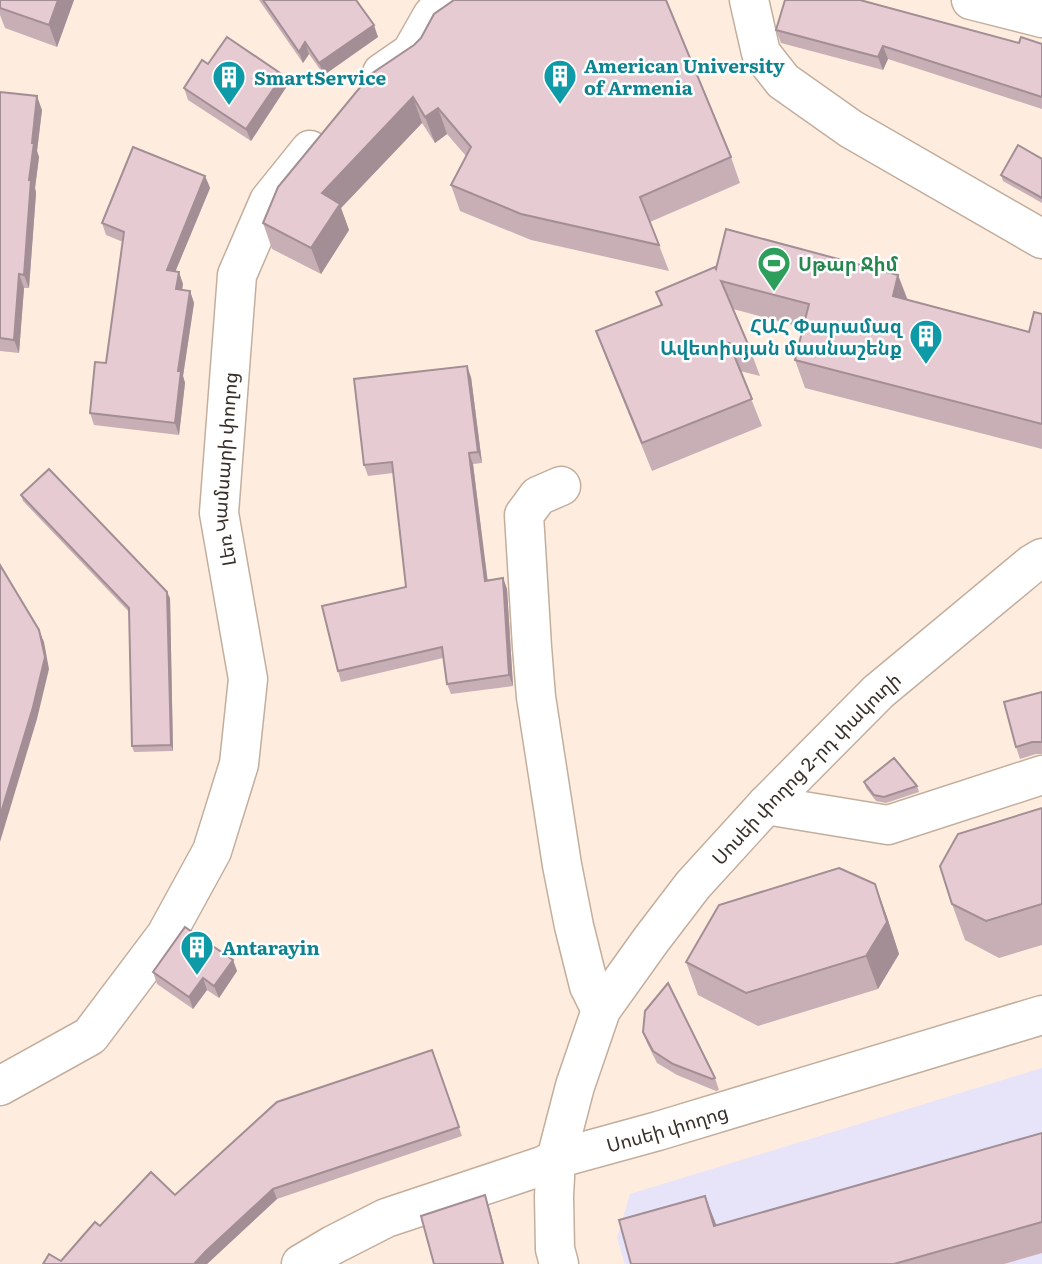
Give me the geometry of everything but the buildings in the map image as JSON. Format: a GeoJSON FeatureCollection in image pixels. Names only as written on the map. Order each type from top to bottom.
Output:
{"type":"FeatureCollection","features":[{"type":"Feature","properties":{"kind":"street"},"geometry":{"type":"LineString","coordinates":[[357,95],[366,84],[411,53],[432,16],[446,0]]}},
{"type":"Feature","properties":{"kind":"street"},"geometry":{"type":"LineString","coordinates":[[749,0],[761,53],[783,81],[851,129],[1042,239]]}},
{"type":"Feature","properties":{"kind":"street"},"geometry":{"type":"LineString","coordinates":[[971,0],[1042,18]]}},
{"type":"Feature","properties":{"kind":"street","name":"Լեռ Կամսարի փողոց"},"geometry":{"type":"LineString","coordinates":[[0,1086],[90,1036],[166,935],[212,851],[239,764],[248,680],[219,513],[237,275],[269,201],[330,127]]}},
{"type":"Feature","properties":{"kind":"street"},"geometry":{"type":"LineString","coordinates":[[561,486],[538,496],[524,515],[534,672],[560,852],[574,926],[589,986],[601,1010]]}},
{"type":"Feature","properties":{"kind":"street","name":"Սոսեի փողոց 2-րդ փակուղի"},"geometry":{"type":"LineString","coordinates":[[559,1264],[555,1249],[556,1159],[575,1086],[601,1010],[693,886],[766,805],[878,692],[1042,558]]}},
{"type":"Feature","properties":{"kind":"street"},"geometry":{"type":"LineString","coordinates":[[766,805],[887,825],[1042,775]]}},
{"type":"Feature","properties":{"kind":"street","name":"Սոսեի փողոց"},"geometry":{"type":"LineString","coordinates":[[301,1264],[386,1219],[556,1159],[1042,1015]]}},
{"type":"Feature","properties":{"kind":"shaded area"},"geometry":{"type":"Polygon","coordinates":[[[1042,1068],[1042,1264],[625,1264],[617,1238],[630,1194],[1042,1068]]]}},
{"type":"Feature","properties":{"kind":"place","name":"American University of Armenia"},"geometry":{"type":"Point","coordinates":[560,106]}},
{"type":"Feature","properties":{"kind":"place","name":"SmartService"},"geometry":{"type":"Point","coordinates":[229,107]}},
{"type":"Feature","properties":{"kind":"place","name":"Սթար Ջիմ"},"geometry":{"type":"Point","coordinates":[774,293]}},
{"type":"Feature","properties":{"kind":"place","name":"ՀԱՀ Փարամազ Ավետիսյան մասնաշենք"},"geometry":{"type":"Point","coordinates":[926,366]}},
{"type":"Feature","properties":{"kind":"place","name":"Antarayin"},"geometry":{"type":"Point","coordinates":[197,977]}}]}
